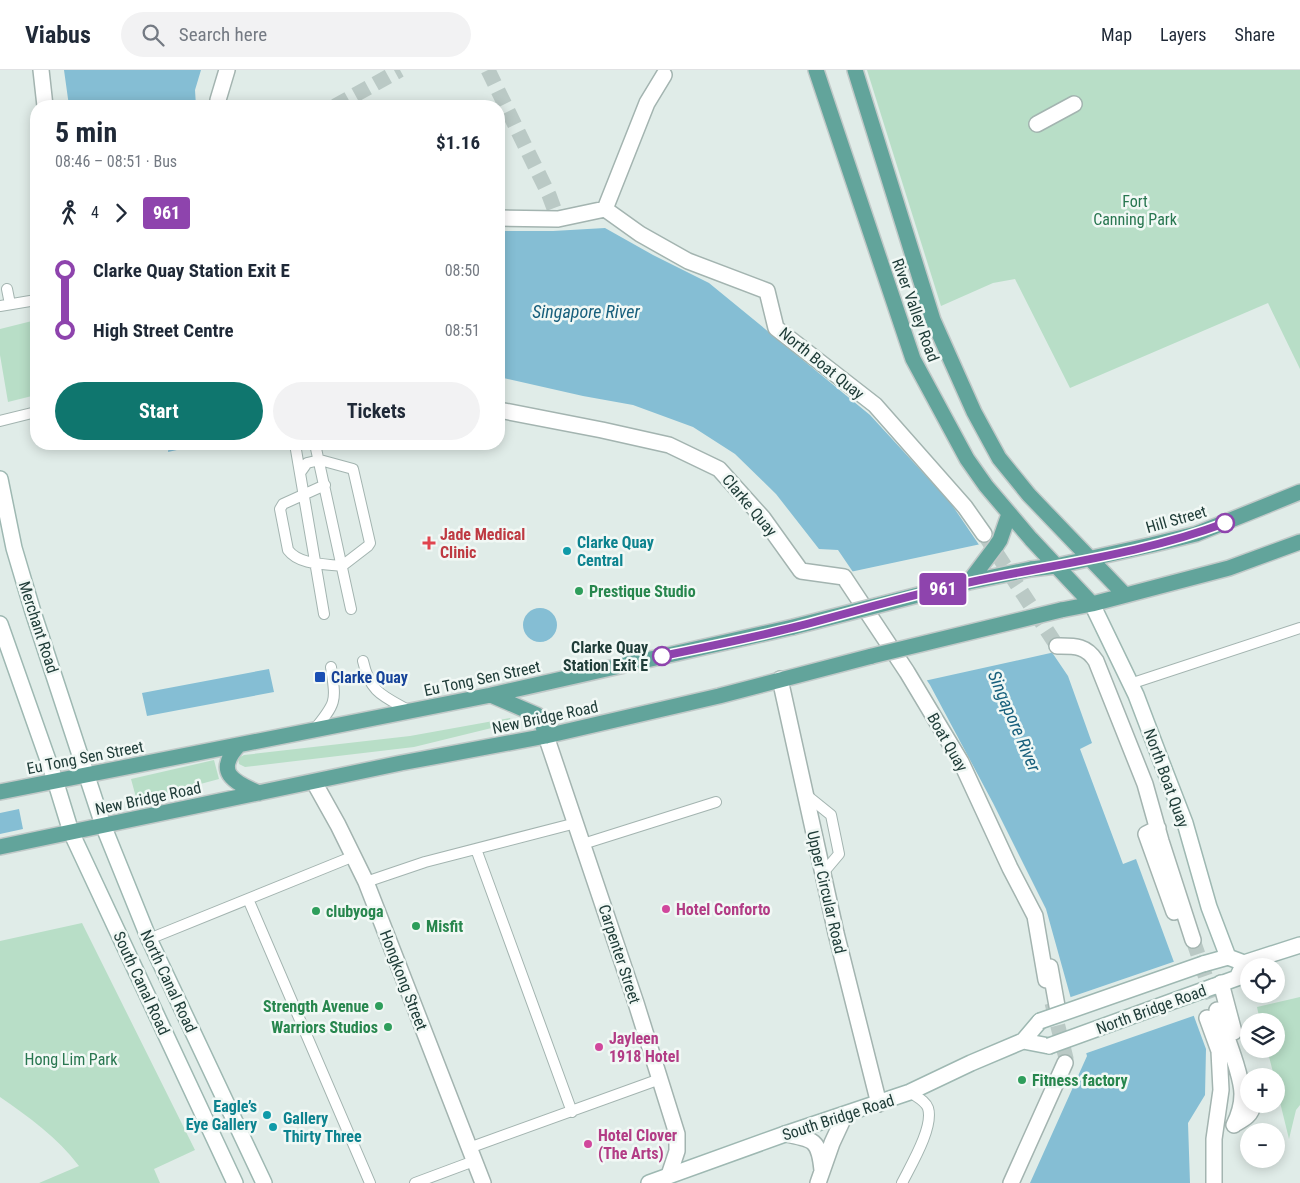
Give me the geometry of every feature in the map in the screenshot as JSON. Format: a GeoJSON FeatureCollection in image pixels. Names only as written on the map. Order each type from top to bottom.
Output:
{"type":"FeatureCollection","features":[{"type":"Feature","properties":{"kind":"main road","name":"River Valley Road"},"geometry":{"type":"LineString","coordinates":[[816,70],[912,360],[967,459],[1009,514],[1092,604]]}},
{"type":"Feature","properties":{"kind":"main road","name":"River Valley Road"},"geometry":{"type":"LineString","coordinates":[[854,70],[933,320],[974,412],[999,458],[1029,495],[1125,595]]}},
{"type":"Feature","properties":{"kind":"main road","name":"Hill Street"},"geometry":{"type":"LineString","coordinates":[[1056,566],[1196,534],[1300,492]]}},
{"type":"Feature","properties":{"kind":"main road"},"geometry":{"type":"LineString","coordinates":[[969,582],[1000,540],[1009,514]]}},
{"type":"Feature","properties":{"kind":"main road"},"geometry":{"type":"LineString","coordinates":[[1092,604],[1229,568],[1300,542]]}},
{"type":"Feature","properties":{"kind":"main road","name":"Eu Tong Sen Street"},"geometry":{"type":"LineString","coordinates":[[0,792],[491,695],[793,627],[969,582],[1031,569],[1056,566]]}},
{"type":"Feature","properties":{"kind":"main road","name":"New Bridge Road"},"geometry":{"type":"LineString","coordinates":[[0,847],[401,763],[546,736],[719,696],[872,656],[1092,604]]}},
{"type":"Feature","properties":{"kind":"main road"},"geometry":{"type":"LineString","coordinates":[[491,695],[536,715],[541,720],[546,736]]}},
{"type":"Feature","properties":{"kind":"main road"},"geometry":{"type":"LineString","coordinates":[[239,745],[229,756],[228,768],[232,778],[243,786],[259,793]]}},
{"type":"Feature","properties":{"kind":"street"},"geometry":{"type":"LineString","coordinates":[[41,70],[44,100]]}},
{"type":"Feature","properties":{"kind":"street"},"geometry":{"type":"LineString","coordinates":[[218,100],[227,70]]}},
{"type":"Feature","properties":{"kind":"street"},"geometry":{"type":"LineString","coordinates":[[505,218],[558,219],[605,209],[647,103],[668,73]]}},
{"type":"Feature","properties":{"kind":"street"},"geometry":{"type":"LineString","coordinates":[[1037,124],[1074,104]]}},
{"type":"Feature","properties":{"kind":"street","name":"North Boat Quay"},"geometry":{"type":"LineString","coordinates":[[605,209],[640,234],[688,260],[767,290],[776,328],[875,406],[965,507],[984,534]]}},
{"type":"Feature","properties":{"kind":"street","name":"Clarke Quay"},"geometry":{"type":"LineString","coordinates":[[505,411],[669,445],[719,469],[763,518],[801,572],[844,577]]}},
{"type":"Feature","properties":{"kind":"street","name":"Merchant Road"},"geometry":{"type":"LineString","coordinates":[[0,478],[16,557],[87,774]]}},
{"type":"Feature","properties":{"kind":"street","name":"Boat Quay"},"geometry":{"type":"LineString","coordinates":[[844,577],[907,672],[961,762],[1010,868],[1035,916],[1046,980]]}},
{"type":"Feature","properties":{"kind":"street","name":"North Boat Quay"},"geometry":{"type":"LineString","coordinates":[[1092,604],[1136,695],[1184,823],[1209,907],[1228,957]]}},
{"type":"Feature","properties":{"kind":"street"},"geometry":{"type":"LineString","coordinates":[[0,624],[55,780]]}},
{"type":"Feature","properties":{"kind":"street","name":"North Boat Quay"},"geometry":{"type":"LineString","coordinates":[[1057,646],[1080,646],[1092,654],[1096,660],[1145,784],[1189,942]]}},
{"type":"Feature","properties":{"kind":"street","name":"Upper Circular Road"},"geometry":{"type":"LineString","coordinates":[[780,679],[849,989],[879,1104]]}},
{"type":"Feature","properties":{"kind":"street","name":"Carpenter Street"},"geometry":{"type":"LineString","coordinates":[[546,736],[677,1134],[677,1151],[669,1175]]}},
{"type":"Feature","properties":{"kind":"street","name":"North Canal Road"},"geometry":{"type":"LineString","coordinates":[[87,774],[103,825],[149,939],[264,1183]]}},
{"type":"Feature","properties":{"kind":"street","name":"South Canal Road"},"geometry":{"type":"LineString","coordinates":[[55,780],[71,832],[235,1183]]}},
{"type":"Feature","properties":{"kind":"street","name":"Hongkong Street"},"geometry":{"type":"LineString","coordinates":[[314,782],[366,882],[483,1183]]}},
{"type":"Feature","properties":{"kind":"street","name":"Boat Quay"},"geometry":{"type":"LineString","coordinates":[[1035,916],[1040,915],[1057,1006]]}},
{"type":"Feature","properties":{"kind":"street"},"geometry":{"type":"LineString","coordinates":[[1260,958],[1300,946]]}},
{"type":"Feature","properties":{"kind":"street"},"geometry":{"type":"LineString","coordinates":[[1228,957],[1240,962]]}},
{"type":"Feature","properties":{"kind":"street","name":"North Bridge Road"},"geometry":{"type":"LineString","coordinates":[[1040,1021],[1228,957]]}},
{"type":"Feature","properties":{"kind":"street","name":"North Bridge Road"},"geometry":{"type":"LineString","coordinates":[[1023,1041],[1049,1046],[1219,989],[1238,978],[1240,973]]}},
{"type":"Feature","properties":{"kind":"street"},"geometry":{"type":"LineString","coordinates":[[1219,989],[1244,1068]]}},
{"type":"Feature","properties":{"kind":"street"},"geometry":{"type":"LineString","coordinates":[[1214,1183],[1214,1138],[1221,1090],[1219,1051],[1212,1014],[1229,1045],[1242,1092],[1240,1113],[1234,1125]]}},
{"type":"Feature","properties":{"kind":"street","name":"South Bridge Road"},"geometry":{"type":"LineString","coordinates":[[649,1183],[910,1092],[1023,1041],[1040,1021]]}},
{"type":"Feature","properties":{"kind":"street"},"geometry":{"type":"LineString","coordinates":[[1011,1183],[1065,1064]]}},
{"type":"Feature","properties":{"kind":"street"},"geometry":{"type":"LineString","coordinates":[[1214,1138],[1247,1117],[1249,1113]]}},
{"type":"Feature","properties":{"kind":"street"},"geometry":{"type":"LineString","coordinates":[[820,1179],[832,1143],[845,1115]]}},
{"type":"Feature","properties":{"kind":"street"},"geometry":{"type":"LineString","coordinates":[[786,1134],[804,1137],[816,1144],[820,1154],[820,1179]]}},
{"type":"Feature","properties":{"kind":"lane"},"geometry":{"type":"LineString","coordinates":[[7,289],[5,305],[30,301]]}},
{"type":"Feature","properties":{"kind":"lane"},"geometry":{"type":"LineString","coordinates":[[0,422],[30,414]]}},
{"type":"Feature","properties":{"kind":"lane"},"geometry":{"type":"LineString","coordinates":[[296,450],[324,614]]}},
{"type":"Feature","properties":{"kind":"lane"},"geometry":{"type":"LineString","coordinates":[[318,450],[351,609]]}},
{"type":"Feature","properties":{"kind":"lane"},"geometry":{"type":"LineString","coordinates":[[300,473],[307,463],[320,460],[353,469],[370,542],[368,546],[342,566],[316,563],[297,558],[288,550],[280,509],[283,504],[325,486]]}},
{"type":"Feature","properties":{"kind":"lane"},"geometry":{"type":"LineString","coordinates":[[1130,684],[1300,628]]}},
{"type":"Feature","properties":{"kind":"lane"},"geometry":{"type":"LineString","coordinates":[[363,661],[365,672],[372,687],[380,694],[410,711]]}},
{"type":"Feature","properties":{"kind":"lane"},"geometry":{"type":"LineString","coordinates":[[314,731],[328,712],[335,698],[331,667]]}},
{"type":"Feature","properties":{"kind":"lane"},"geometry":{"type":"LineString","coordinates":[[805,794],[831,815],[838,842],[839,854],[823,874]]}},
{"type":"Feature","properties":{"kind":"lane"},"geometry":{"type":"LineString","coordinates":[[583,844],[716,802]]}},
{"type":"Feature","properties":{"kind":"lane"},"geometry":{"type":"LineString","coordinates":[[366,882],[425,862],[576,823]]}},
{"type":"Feature","properties":{"kind":"lane"},"geometry":{"type":"LineString","coordinates":[[476,849],[572,1112]]}},
{"type":"Feature","properties":{"kind":"lane"},"geometry":{"type":"LineString","coordinates":[[149,939],[354,856]]}},
{"type":"Feature","properties":{"kind":"lane"},"geometry":{"type":"LineString","coordinates":[[248,900],[370,1183]]}},
{"type":"Feature","properties":{"kind":"lane"},"geometry":{"type":"LineString","coordinates":[[415,1183],[471,1155],[572,1112],[660,1079]]}},
{"type":"Feature","properties":{"kind":"lane"},"geometry":{"type":"LineString","coordinates":[[902,1183],[927,1129],[929,1118],[928,1108],[923,1101],[910,1092]]}},
{"type":"Feature","properties":{"kind":"green space","name":"Fort Canning Park"},"geometry":{"type":"Polygon","coordinates":[[[867,70],[1300,70],[1300,369],[1268,303],[1070,388],[1015,279],[993,283],[941,306],[867,70]]]}},
{"type":"Feature","properties":{"kind":"green space"},"geometry":{"type":"Polygon","coordinates":[[[30,322],[30,396],[8,402],[0,355],[0,329],[30,322]]]}},
{"type":"Feature","properties":{"kind":"green space"},"geometry":{"type":"Polygon","coordinates":[[[510,718],[512,723],[414,747],[245,767],[239,764],[238,758],[244,755],[410,736],[510,718]]]}},
{"type":"Feature","properties":{"kind":"green space"},"geometry":{"type":"Polygon","coordinates":[[[214,760],[219,779],[137,801],[131,779],[214,760]]]}},
{"type":"Feature","properties":{"kind":"green space","name":"Hong Lim Park"},"geometry":{"type":"Polygon","coordinates":[[[82,923],[195,1150],[154,1169],[160,1183],[39,1183],[79,1166],[52,1137],[0,1097],[0,941],[82,923]]]}},
{"type":"Feature","properties":{"kind":"green space"},"geometry":{"type":"Polygon","coordinates":[[[1300,997],[1300,1105],[1296,1110],[1289,1139],[1283,1113],[1285,1113],[1285,1068],[1272,1068],[1269,1058],[1285,1058],[1285,1013],[1258,1013],[1257,1007],[1274,1003],[1285,1003],[1285,1000],[1300,997]]]}},
{"type":"Feature","properties":{"kind":"water"},"geometry":{"type":"Polygon","coordinates":[[[64,70],[201,70],[195,90],[196,100],[68,100],[64,70]]]}},
{"type":"Feature","properties":{"kind":"water","name":"Singapore River"},"geometry":{"type":"Polygon","coordinates":[[[605,228],[709,283],[870,415],[950,502],[1068,676],[1092,743],[1080,749],[1123,864],[1136,859],[1206,1049],[1205,1095],[1188,1123],[1190,1183],[1030,1183],[1087,1056],[1046,909],[993,803],[930,685],[838,550],[819,549],[776,494],[735,454],[693,427],[633,405],[505,378],[505,231],[605,228]]]}},
{"type":"Feature","properties":{"kind":"water"},"geometry":{"type":"Polygon","coordinates":[[[540,608],[547,609],[552,613],[556,618],[556,632],[552,637],[547,641],[540,642],[533,641],[528,637],[524,632],[523,625],[524,618],[528,613],[533,609],[540,608]]]}},
{"type":"Feature","properties":{"kind":"water"},"geometry":{"type":"Polygon","coordinates":[[[269,669],[274,692],[147,716],[142,693],[269,669]]]}},
{"type":"Feature","properties":{"kind":"water"},"geometry":{"type":"Polygon","coordinates":[[[19,809],[23,829],[0,834],[0,813],[19,809]]]}},
{"type":"Feature","properties":{"kind":"pier"},"geometry":{"type":"Polygon","coordinates":[[[981,544],[1055,652],[924,681],[850,572],[981,544]]]}},
{"type":"Feature","properties":{"kind":"pier"},"geometry":{"type":"Polygon","coordinates":[[[1176,961],[1196,1015],[1084,1054],[1068,998],[1176,961]]]}},
{"type":"Feature","properties":{"kind":"tunnel"},"geometry":{"type":"LineString","coordinates":[[346,100],[400,70]]}},
{"type":"Feature","properties":{"kind":"tunnel"},"geometry":{"type":"LineString","coordinates":[[488,70],[503,100]]}},
{"type":"Feature","properties":{"kind":"tunnel"},"geometry":{"type":"LineString","coordinates":[[505,105],[549,195],[558,219]]}},
{"type":"Feature","properties":{"kind":"tunnel"},"geometry":{"type":"LineString","coordinates":[[984,534],[1057,646]]}},
{"type":"Feature","properties":{"kind":"tunnel"},"geometry":{"type":"LineString","coordinates":[[1193,940],[1217,1010]]}},
{"type":"Feature","properties":{"kind":"tunnel"},"geometry":{"type":"LineString","coordinates":[[1052,1003],[1066,1058],[1065,1063]]}},
{"type":"Feature","properties":{"kind":"bus line","name":"961"},"geometry":{"type":"LineString","coordinates":[[662,656],[793,627],[969,582],[1031,569],[1056,566],[1151,545],[1196,534],[1225,523]]}},
{"type":"Feature","properties":{"kind":"place","name":"Jade Medical Clinic"},"geometry":{"type":"Point","coordinates":[429,543]}},
{"type":"Feature","properties":{"kind":"place","name":"Clarke Quay Central"},"geometry":{"type":"Point","coordinates":[567,551]}},
{"type":"Feature","properties":{"kind":"place","name":"Prestique Studio"},"geometry":{"type":"Point","coordinates":[579,591]}},
{"type":"Feature","properties":{"kind":"place","name":"Clarke Quay Station Exit E"},"geometry":{"type":"Point","coordinates":[662,656]}},
{"type":"Feature","properties":{"kind":"place","name":"Clarke Quay"},"geometry":{"type":"Point","coordinates":[320,677]}},
{"type":"Feature","properties":{"kind":"place","name":"Hotel Conforto"},"geometry":{"type":"Point","coordinates":[666,909]}},
{"type":"Feature","properties":{"kind":"place","name":"clubyoga"},"geometry":{"type":"Point","coordinates":[316,911]}},
{"type":"Feature","properties":{"kind":"place","name":"Misfit"},"geometry":{"type":"Point","coordinates":[416,926]}},
{"type":"Feature","properties":{"kind":"place","name":"Strength Avenue"},"geometry":{"type":"Point","coordinates":[379,1006]}},
{"type":"Feature","properties":{"kind":"place","name":"Warriors Studios"},"geometry":{"type":"Point","coordinates":[388,1027]}},
{"type":"Feature","properties":{"kind":"place","name":"Jayleen 1918 Hotel"},"geometry":{"type":"Point","coordinates":[599,1047]}},
{"type":"Feature","properties":{"kind":"place","name":"Fitness factory"},"geometry":{"type":"Point","coordinates":[1022,1080]}},
{"type":"Feature","properties":{"kind":"place","name":"Eagle’s Eye Gallery"},"geometry":{"type":"Point","coordinates":[267,1115]}},
{"type":"Feature","properties":{"kind":"place","name":"Gallery Thirty Three"},"geometry":{"type":"Point","coordinates":[273,1127]}},
{"type":"Feature","properties":{"kind":"place","name":"Hotel Clover (The Arts)"},"geometry":{"type":"Point","coordinates":[588,1144]}}]}
